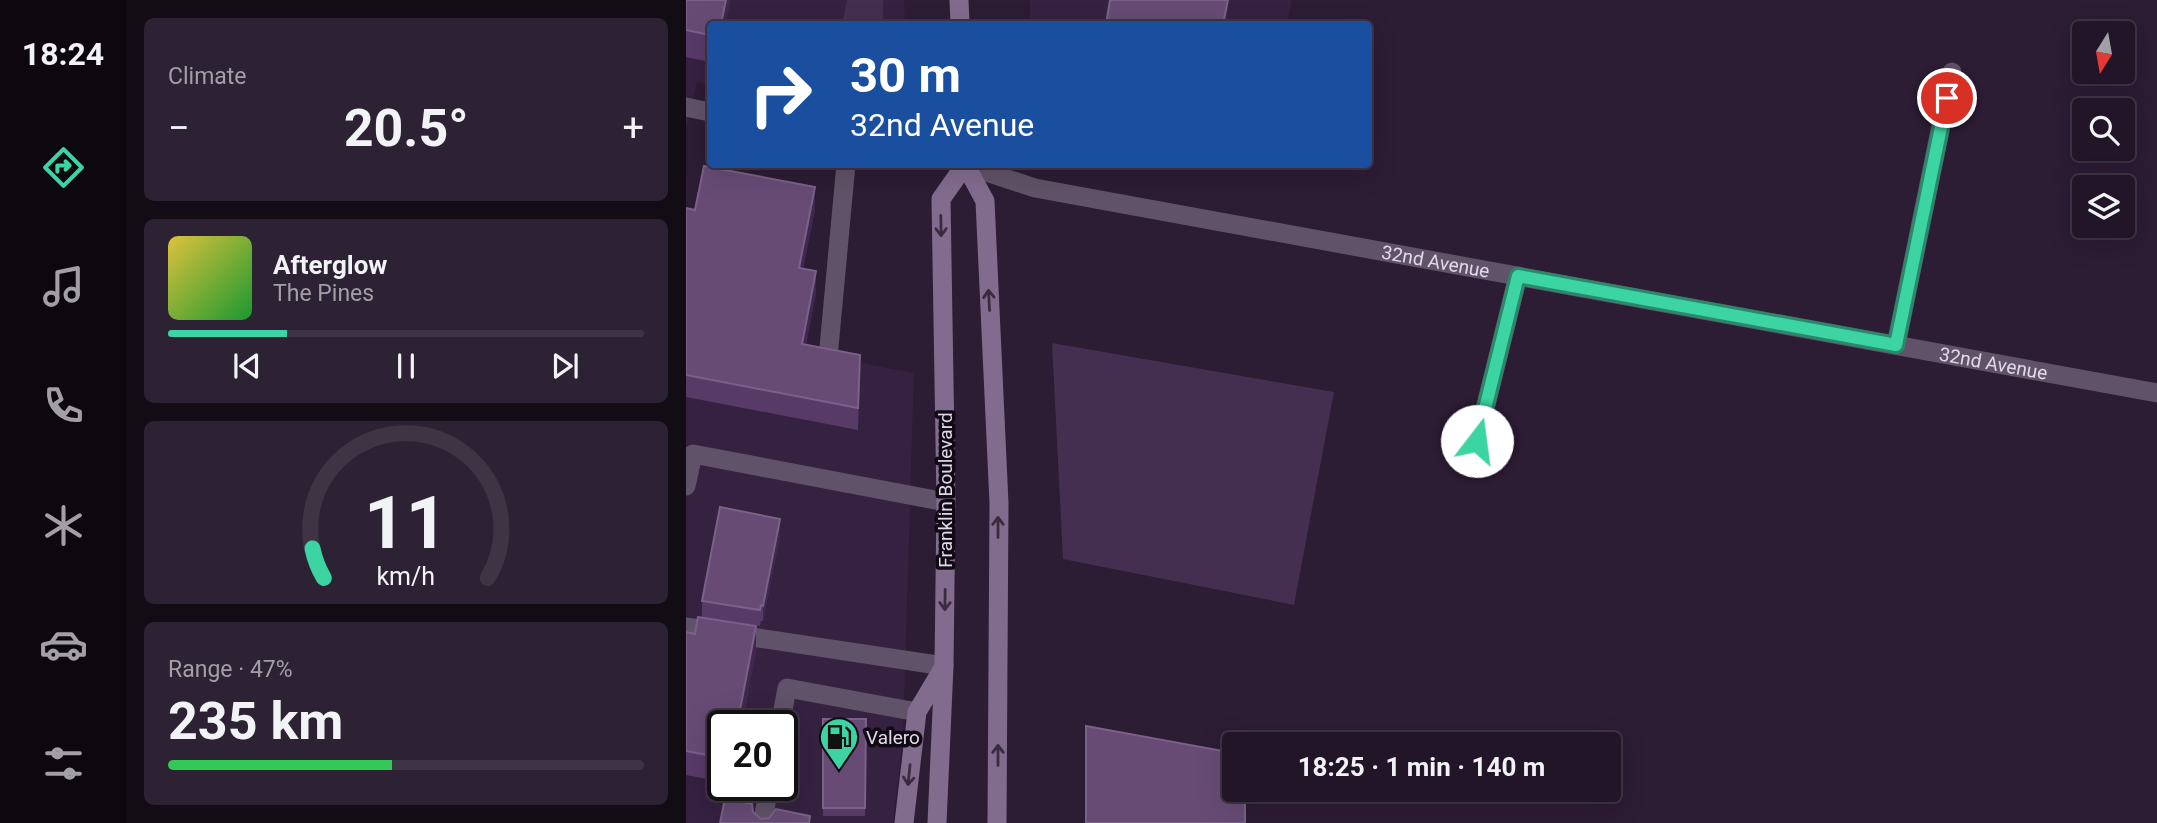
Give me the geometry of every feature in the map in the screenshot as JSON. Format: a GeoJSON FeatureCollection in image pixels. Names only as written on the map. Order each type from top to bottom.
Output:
{"type":"FeatureCollection","features":[{"type":"Feature","properties":{"kind":"main road"},"geometry":{"type":"LineString","coordinates":[[959,0],[960,21]]}},
{"type":"Feature","properties":{"kind":"main road","name":"Franklin Boulevard"},"geometry":{"type":"LineString","coordinates":[[937,823],[944,666],[946,502],[940,199],[961,168]]}},
{"type":"Feature","properties":{"kind":"main road"},"geometry":{"type":"LineString","coordinates":[[965,168],[985,201],[999,503],[998,823]]}},
{"type":"Feature","properties":{"kind":"main road"},"geometry":{"type":"LineString","coordinates":[[904,823],[917,712],[944,666]]}},
{"type":"Feature","properties":{"kind":"street"},"geometry":{"type":"LineString","coordinates":[[1896,345],[1952,72]]}},
{"type":"Feature","properties":{"kind":"street"},"geometry":{"type":"LineString","coordinates":[[686,107],[707,111]]}},
{"type":"Feature","properties":{"kind":"street"},"geometry":{"type":"LineString","coordinates":[[828,358],[846,168]]}},
{"type":"Feature","properties":{"kind":"street","name":"32nd Avenue"},"geometry":{"type":"LineString","coordinates":[[972,168],[1035,188],[2157,393]]}},
{"type":"Feature","properties":{"kind":"street"},"geometry":{"type":"LineString","coordinates":[[1477,441],[1518,276]]}},
{"type":"Feature","properties":{"kind":"street"},"geometry":{"type":"LineString","coordinates":[[686,486],[693,454],[946,502]]}},
{"type":"Feature","properties":{"kind":"street"},"geometry":{"type":"LineString","coordinates":[[686,628],[944,666]]}},
{"type":"Feature","properties":{"kind":"street"},"geometry":{"type":"LineString","coordinates":[[783,710],[787,688],[917,712]]}},
{"type":"Feature","properties":{"kind":"street"},"geometry":{"type":"LineString","coordinates":[[764,815],[766,801]]}},
{"type":"Feature","properties":{"kind":"shaded area"},"geometry":{"type":"Polygon","coordinates":[[[686,0],[904,0],[905,21],[707,21],[707,84],[697,82],[686,132],[686,0]]]}},
{"type":"Feature","properties":{"kind":"shaded area"},"geometry":{"type":"Polygon","coordinates":[[[847,0],[883,0],[883,21],[843,21],[847,0]]]}},
{"type":"Feature","properties":{"kind":"shaded area"},"geometry":{"type":"Polygon","coordinates":[[[1030,0],[1292,0],[1288,21],[1030,21],[1030,0]]]}},
{"type":"Feature","properties":{"kind":"shaded area"},"geometry":{"type":"Polygon","coordinates":[[[686,329],[914,373],[903,738],[893,823],[686,823],[686,329]]]}},
{"type":"Feature","properties":{"kind":"shaded area"},"geometry":{"type":"Polygon","coordinates":[[[1052,343],[1334,392],[1294,605],[1063,559],[1052,343]]]}},
{"type":"Feature","properties":{"kind":"building"},"geometry":{"type":"Polygon","coordinates":[[[686,0],[726,0],[722,21],[707,21],[707,34],[686,30],[686,0]]]}},
{"type":"Feature","properties":{"kind":"building"},"geometry":{"type":"Polygon","coordinates":[[[1110,0],[1228,0],[1224,21],[1106,21],[1110,0]]]}},
{"type":"Feature","properties":{"kind":"building"},"geometry":{"type":"Polygon","coordinates":[[[704,166],[815,187],[799,268],[816,271],[802,344],[860,355],[858,408],[686,375],[686,208],[695,210],[704,166]]]}},
{"type":"Feature","properties":{"kind":"building"},"geometry":{"type":"Polygon","coordinates":[[[720,507],[780,519],[760,610],[702,601],[720,507]]]}},
{"type":"Feature","properties":{"kind":"building"},"geometry":{"type":"Polygon","coordinates":[[[698,617],[756,626],[740,710],[707,710],[707,755],[686,751],[686,632],[695,634],[698,617]]]}},
{"type":"Feature","properties":{"kind":"building"},"geometry":{"type":"Polygon","coordinates":[[[823,719],[866,719],[865,808],[823,808],[823,719]]]}},
{"type":"Feature","properties":{"kind":"building"},"geometry":{"type":"Polygon","coordinates":[[[1086,726],[1222,751],[1222,802],[1245,802],[1245,823],[1086,823],[1086,726]]]}},
{"type":"Feature","properties":{"kind":"building"},"geometry":{"type":"Polygon","coordinates":[[[724,801],[752,804],[753,812],[761,819],[769,818],[776,809],[810,816],[809,823],[720,823],[724,801]]]}},
{"type":"Feature","properties":{"kind":"place","name":"Valero"},"geometry":{"type":"Point","coordinates":[839,771]}},
{"type":"Feature","properties":{"kind":"route"},"geometry":{"type":"LineString","coordinates":[[1477,441],[1518,276],[1896,345],[1947,98]]}}]}
